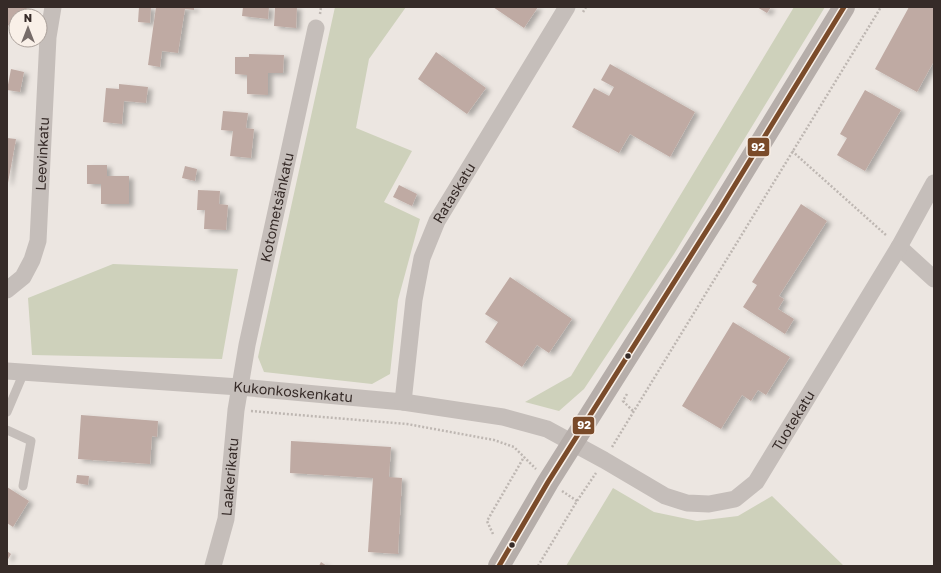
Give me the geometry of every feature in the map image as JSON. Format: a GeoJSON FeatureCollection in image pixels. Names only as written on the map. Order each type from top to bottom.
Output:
{"type":"FeatureCollection","features":[{"type":"Feature","properties":{"kind":"main road"},"geometry":{"type":"LineString","coordinates":[[499,566],[548,482],[719,211],[844,7]]}},
{"type":"Feature","properties":{"kind":"street","name":"Leevinkatu"},"geometry":{"type":"LineString","coordinates":[[7,290],[23,277],[32,260],[38,241],[48,38],[53,7]]}},
{"type":"Feature","properties":{"kind":"street","name":"Rataskatu"},"geometry":{"type":"LineString","coordinates":[[403,402],[414,300],[422,258],[437,221],[574,10]]}},
{"type":"Feature","properties":{"kind":"street","name":"Kotometsänkatu"},"geometry":{"type":"LineString","coordinates":[[239,387],[246,345],[316,28]]}},
{"type":"Feature","properties":{"kind":"street","name":"Tuotekatu"},"geometry":{"type":"LineString","coordinates":[[573,443],[665,496],[687,503],[709,504],[735,499],[756,482],[899,247],[934,183]]}},
{"type":"Feature","properties":{"kind":"street"},"geometry":{"type":"LineString","coordinates":[[899,247],[934,279]]}},
{"type":"Feature","properties":{"kind":"street","name":"Kukonkoskenkatu"},"geometry":{"type":"LineString","coordinates":[[7,371],[239,387],[432,405],[503,417],[548,430],[573,443]]}},
{"type":"Feature","properties":{"kind":"street","name":"Laakerikatu"},"geometry":{"type":"LineString","coordinates":[[213,566],[226,519],[239,387]]}},
{"type":"Feature","properties":{"kind":"lane"},"geometry":{"type":"LineString","coordinates":[[7,412],[24,372]]}},
{"type":"Feature","properties":{"kind":"lane"},"geometry":{"type":"LineString","coordinates":[[7,430],[31,441],[23,486]]}},
{"type":"Feature","properties":{"kind":"path"},"geometry":{"type":"LineString","coordinates":[[574,10],[586,7]]}},
{"type":"Feature","properties":{"kind":"path"},"geometry":{"type":"LineString","coordinates":[[538,566],[577,501],[634,412],[881,7]]}},
{"type":"Feature","properties":{"kind":"path"},"geometry":{"type":"LineString","coordinates":[[792,151],[899,247]]}},
{"type":"Feature","properties":{"kind":"path"},"geometry":{"type":"LineString","coordinates":[[630,389],[623,401],[634,412]]}},
{"type":"Feature","properties":{"kind":"path"},"geometry":{"type":"LineString","coordinates":[[430,428],[432,405]]}},
{"type":"Feature","properties":{"kind":"path"},"geometry":{"type":"LineString","coordinates":[[236,410],[407,424],[494,440],[514,447],[548,482],[577,501]]}},
{"type":"Feature","properties":{"kind":"path"},"geometry":{"type":"LineString","coordinates":[[494,534],[487,521],[524,457]]}},
{"type":"Feature","properties":{"kind":"green space"},"geometry":{"type":"Polygon","coordinates":[[[335,7],[406,7],[369,59],[356,128],[412,151],[384,202],[420,219],[398,300],[390,374],[372,384],[264,372],[258,357],[335,7]]]}},
{"type":"Feature","properties":{"kind":"green space"},"geometry":{"type":"Polygon","coordinates":[[[794,7],[825,7],[674,254],[584,389],[559,411],[525,402],[571,376],[794,7]]]}},
{"type":"Feature","properties":{"kind":"green space"},"geometry":{"type":"Polygon","coordinates":[[[113,264],[238,269],[222,359],[32,355],[28,298],[113,264]]]}},
{"type":"Feature","properties":{"kind":"green space"},"geometry":{"type":"Polygon","coordinates":[[[613,488],[654,512],[697,521],[738,516],[772,496],[844,566],[566,566],[613,488]]]}},
{"type":"Feature","properties":{"kind":"building"},"geometry":{"type":"Polygon","coordinates":[[[7,7],[27,7],[8,8],[7,25],[7,7]]]}},
{"type":"Feature","properties":{"kind":"building"},"geometry":{"type":"Polygon","coordinates":[[[139,7],[151,7],[150,23],[138,22],[139,7]]]}},
{"type":"Feature","properties":{"kind":"building"},"geometry":{"type":"Polygon","coordinates":[[[156,7],[194,7],[194,10],[185,9],[178,53],[162,51],[160,67],[148,65],[156,7]]]}},
{"type":"Feature","properties":{"kind":"building"},"geometry":{"type":"Polygon","coordinates":[[[243,7],[269,7],[268,19],[242,16],[243,7]]]}},
{"type":"Feature","properties":{"kind":"building"},"geometry":{"type":"Polygon","coordinates":[[[275,7],[297,7],[296,28],[274,26],[275,7]]]}},
{"type":"Feature","properties":{"kind":"building"},"geometry":{"type":"Polygon","coordinates":[[[493,7],[538,7],[524,28],[493,7]]]}},
{"type":"Feature","properties":{"kind":"building"},"geometry":{"type":"Polygon","coordinates":[[[757,7],[771,7],[767,13],[757,7]]]}},
{"type":"Feature","properties":{"kind":"building"},"geometry":{"type":"Polygon","coordinates":[[[909,7],[934,7],[934,61],[917,92],[875,69],[909,7]]]}},
{"type":"Feature","properties":{"kind":"building"},"geometry":{"type":"Polygon","coordinates":[[[436,52],[486,88],[467,114],[418,79],[436,52]]]}},
{"type":"Feature","properties":{"kind":"building"},"geometry":{"type":"Polygon","coordinates":[[[249,54],[284,55],[283,73],[268,73],[268,95],[247,94],[247,75],[235,74],[235,57],[249,57],[249,54]]]}},
{"type":"Feature","properties":{"kind":"building"},"geometry":{"type":"Polygon","coordinates":[[[610,64],[695,112],[670,157],[630,134],[619,153],[572,127],[594,88],[609,96],[614,87],[601,80],[610,64]]]}},
{"type":"Feature","properties":{"kind":"building"},"geometry":{"type":"Polygon","coordinates":[[[11,69],[24,72],[20,92],[7,90],[11,69]]]}},
{"type":"Feature","properties":{"kind":"building"},"geometry":{"type":"Polygon","coordinates":[[[119,84],[148,87],[146,103],[124,101],[122,124],[103,122],[106,88],[119,89],[119,84]]]}},
{"type":"Feature","properties":{"kind":"building"},"geometry":{"type":"Polygon","coordinates":[[[865,90],[901,110],[865,171],[837,155],[847,138],[840,134],[865,90]]]}},
{"type":"Feature","properties":{"kind":"building"},"geometry":{"type":"Polygon","coordinates":[[[223,111],[248,113],[246,128],[254,129],[251,158],[230,156],[233,131],[221,130],[223,111]]]}},
{"type":"Feature","properties":{"kind":"building"},"geometry":{"type":"Polygon","coordinates":[[[7,138],[16,139],[8,183],[7,183],[7,138]]]}},
{"type":"Feature","properties":{"kind":"building"},"geometry":{"type":"Polygon","coordinates":[[[87,165],[107,165],[107,176],[129,176],[129,204],[101,204],[101,184],[87,184],[87,165]]]}},
{"type":"Feature","properties":{"kind":"building"},"geometry":{"type":"Polygon","coordinates":[[[185,166],[197,169],[195,181],[182,178],[185,166]]]}},
{"type":"Feature","properties":{"kind":"building"},"geometry":{"type":"Polygon","coordinates":[[[399,185],[417,194],[412,206],[393,197],[399,185]]]}},
{"type":"Feature","properties":{"kind":"building"},"geometry":{"type":"Polygon","coordinates":[[[198,190],[220,191],[219,204],[228,205],[226,230],[204,229],[205,210],[197,210],[198,190]]]}},
{"type":"Feature","properties":{"kind":"building"},"geometry":{"type":"Polygon","coordinates":[[[801,204],[827,221],[779,296],[784,299],[778,309],[794,319],[785,334],[743,307],[757,285],[752,282],[801,204]]]}},
{"type":"Feature","properties":{"kind":"building"},"geometry":{"type":"Polygon","coordinates":[[[510,277],[572,319],[549,353],[537,345],[522,367],[485,342],[498,322],[485,314],[510,277]]]}},
{"type":"Feature","properties":{"kind":"building"},"geometry":{"type":"Polygon","coordinates":[[[733,322],[790,357],[766,395],[758,390],[751,401],[742,395],[721,429],[682,406],[733,322]]]}},
{"type":"Feature","properties":{"kind":"building"},"geometry":{"type":"Polygon","coordinates":[[[81,415],[158,421],[157,437],[152,436],[150,464],[78,459],[81,415]]]}},
{"type":"Feature","properties":{"kind":"building"},"geometry":{"type":"Polygon","coordinates":[[[291,441],[391,447],[389,477],[402,478],[398,554],[368,552],[373,478],[290,473],[291,441]]]}},
{"type":"Feature","properties":{"kind":"building"},"geometry":{"type":"Polygon","coordinates":[[[77,475],[89,476],[88,485],[76,483],[77,475]]]}},
{"type":"Feature","properties":{"kind":"building"},"geometry":{"type":"Polygon","coordinates":[[[7,487],[29,501],[13,527],[7,523],[7,487]]]}},
{"type":"Feature","properties":{"kind":"building"},"geometry":{"type":"Polygon","coordinates":[[[7,551],[11,554],[7,561],[7,551]]]}},
{"type":"Feature","properties":{"kind":"building"},"geometry":{"type":"Polygon","coordinates":[[[321,562],[327,566],[319,566],[321,562]]]}},
{"type":"Feature","properties":{"kind":"transit line","name":"92"},"geometry":{"type":"LineString","coordinates":[[499,566],[548,482],[719,211],[844,7]]}}]}
